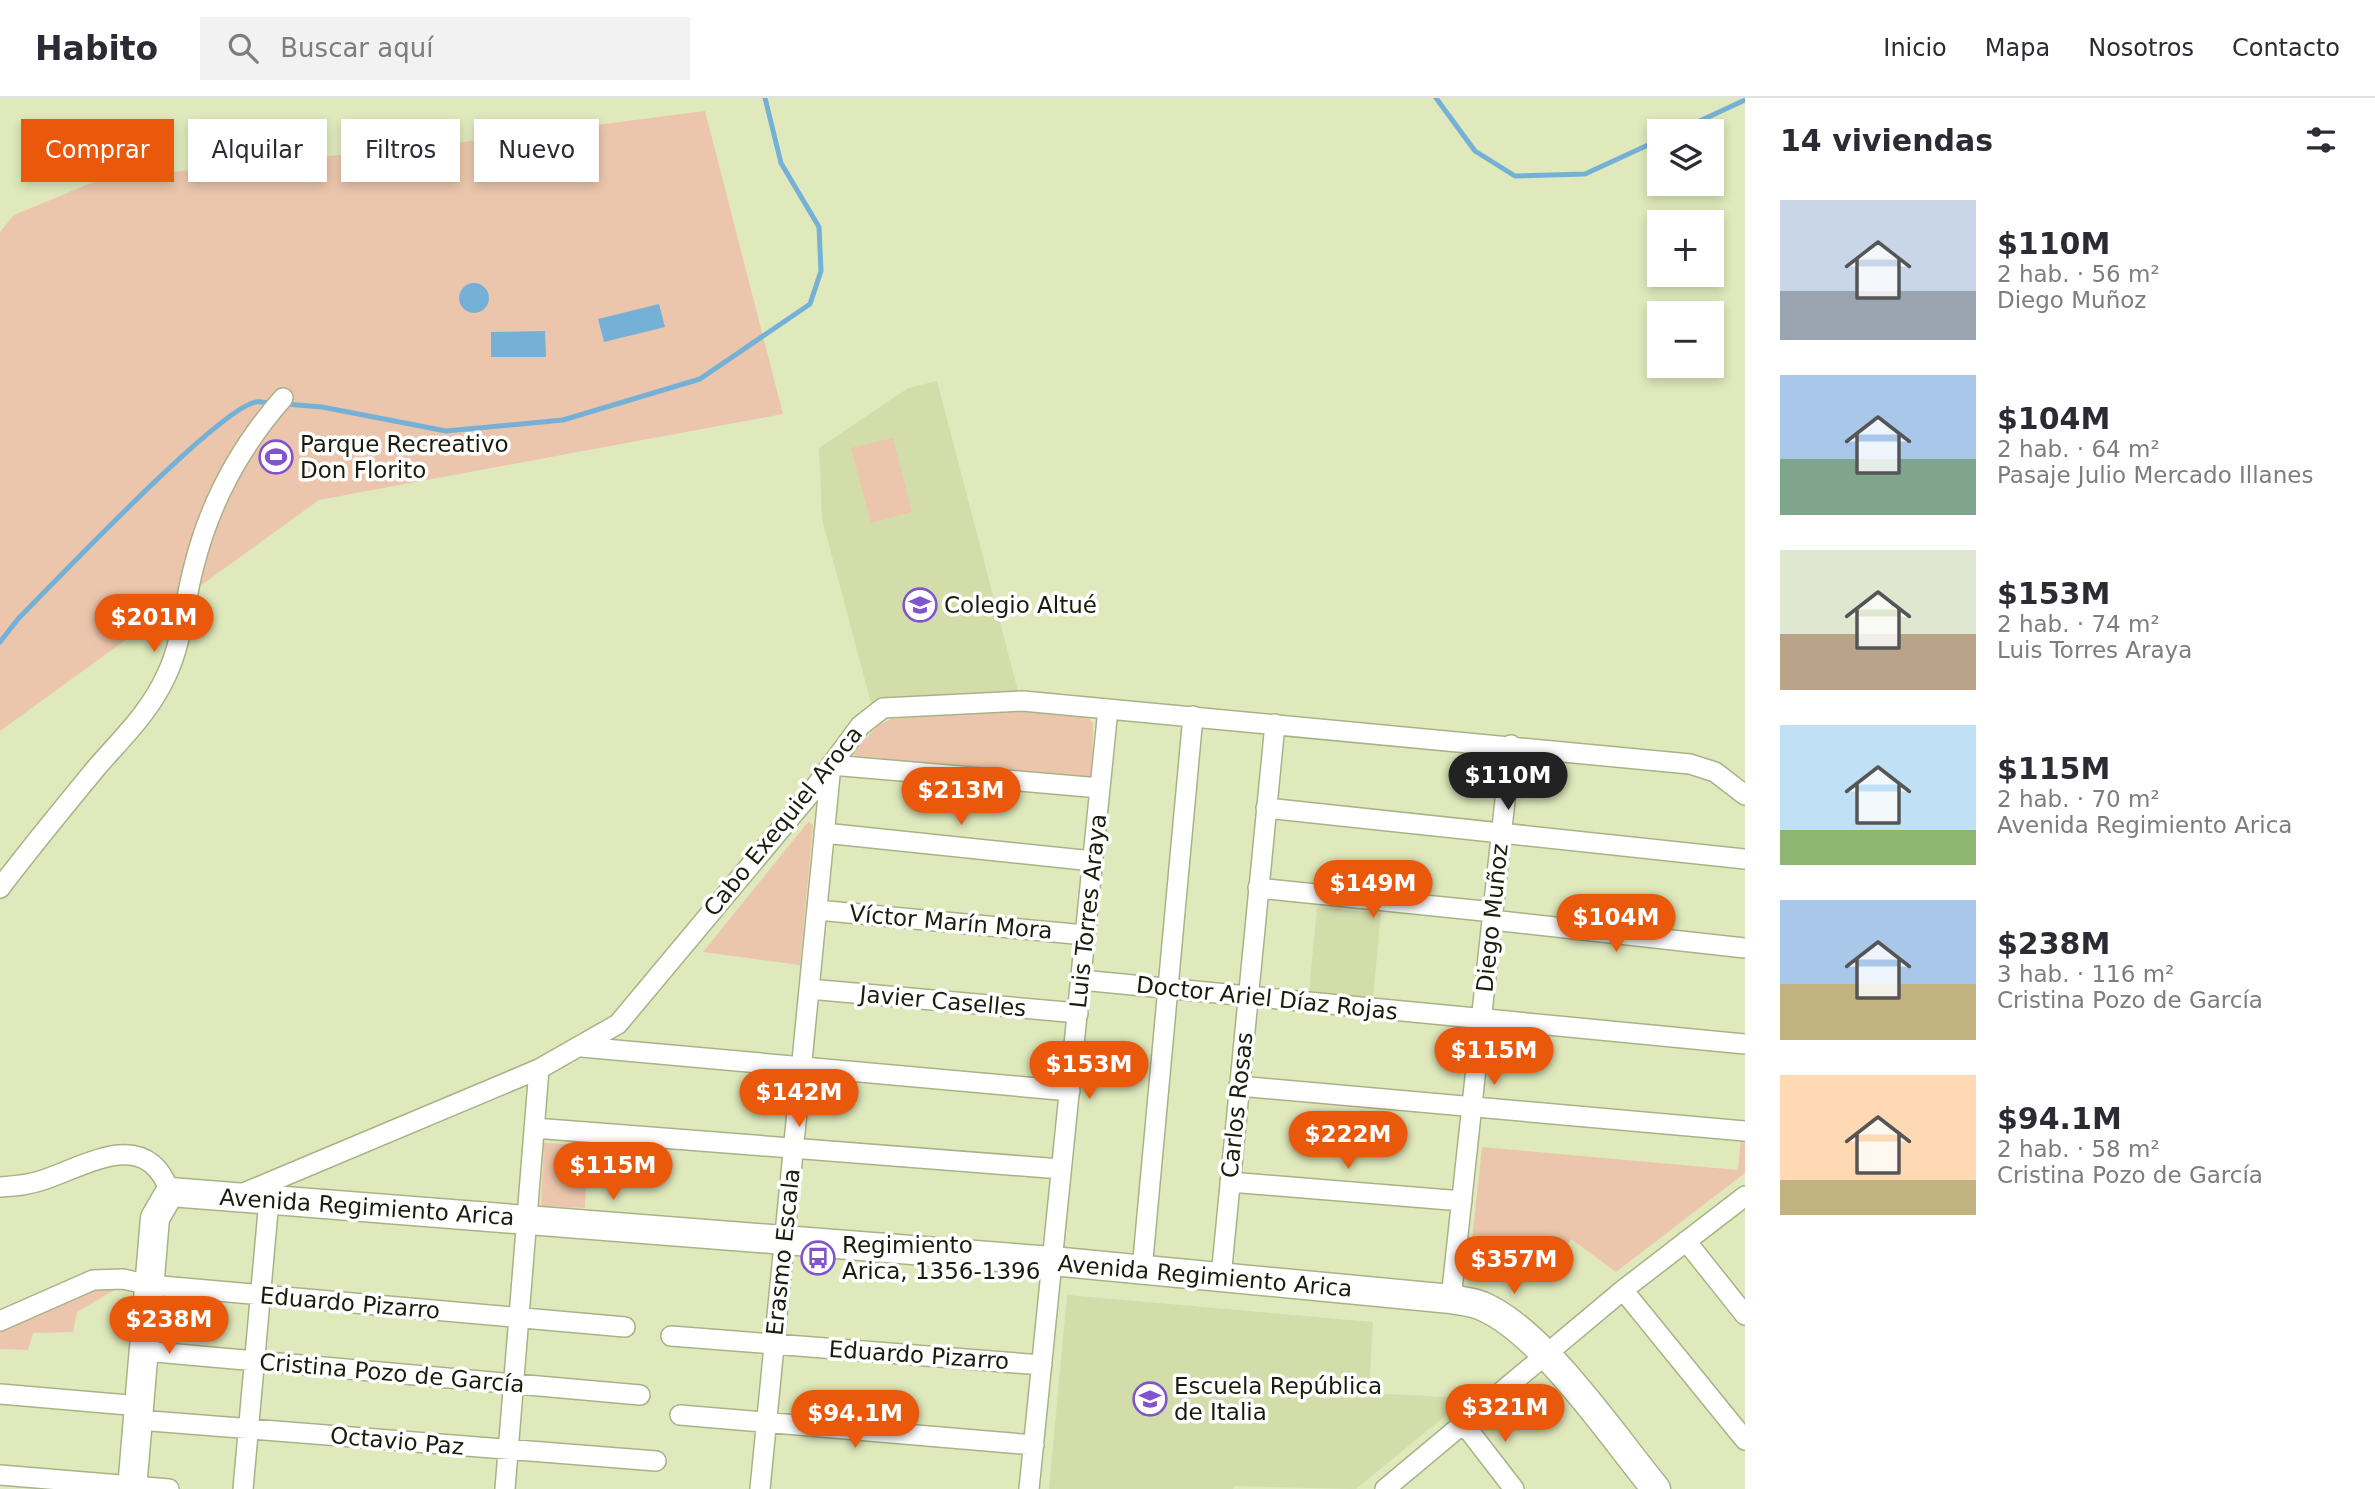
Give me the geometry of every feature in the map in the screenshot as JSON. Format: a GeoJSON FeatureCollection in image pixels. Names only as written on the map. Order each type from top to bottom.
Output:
{"type":"FeatureCollection","features":[{"type":"Feature","properties":{"kind":"street"},"geometry":{"type":"LineString","coordinates":[[0,888],[45,829],[130,733],[156,696],[177,651],[193,568],[212,510],[239,457],[279,404]]}},
{"type":"Feature","properties":{"kind":"street","name":"Cabo Exequiel Aroca"},"geometry":{"type":"LineString","coordinates":[[235,1197],[539,1069],[582,1047],[618,1024],[867,718],[892,706],[1023,701],[1511,745],[1690,764],[1715,772],[1745,795]]}},
{"type":"Feature","properties":{"kind":"street","name":"Luis Torres Araya"},"geometry":{"type":"LineString","coordinates":[[1029,1489],[1108,709]]}},
{"type":"Feature","properties":{"kind":"street"},"geometry":{"type":"LineString","coordinates":[[1142,1270],[1194,716]]}},
{"type":"Feature","properties":{"kind":"street","name":"Carlos Rosas"},"geometry":{"type":"LineString","coordinates":[[1221,1277],[1275,724]]}},
{"type":"Feature","properties":{"kind":"street","name":"Diego Muñoz"},"geometry":{"type":"LineString","coordinates":[[1451,1299],[1511,745]]}},
{"type":"Feature","properties":{"kind":"street"},"geometry":{"type":"LineString","coordinates":[[831,765],[1100,788]]}},
{"type":"Feature","properties":{"kind":"street","name":"Erasmo Escala"},"geometry":{"type":"LineString","coordinates":[[760,1489],[831,765]]}},
{"type":"Feature","properties":{"kind":"street"},"geometry":{"type":"LineString","coordinates":[[1266,808],[1745,859]]}},
{"type":"Feature","properties":{"kind":"street"},"geometry":{"type":"LineString","coordinates":[[824,833],[1093,861]]}},
{"type":"Feature","properties":{"kind":"street"},"geometry":{"type":"LineString","coordinates":[[1258,888],[1745,948]]}},
{"type":"Feature","properties":{"kind":"street","name":"Víctor Marín Mora"},"geometry":{"type":"LineString","coordinates":[[817,910],[1085,935]]}},
{"type":"Feature","properties":{"kind":"street","name":"Doctor Ariel Díaz Rojas"},"geometry":{"type":"LineString","coordinates":[[1081,980],[1745,1044]]}},
{"type":"Feature","properties":{"kind":"street","name":"Javier Caselles"},"geometry":{"type":"LineString","coordinates":[[809,989],[1078,1013]]}},
{"type":"Feature","properties":{"kind":"street"},"geometry":{"type":"LineString","coordinates":[[582,1047],[1070,1091]]}},
{"type":"Feature","properties":{"kind":"street"},"geometry":{"type":"LineString","coordinates":[[505,1489],[539,1069]]}},
{"type":"Feature","properties":{"kind":"street"},"geometry":{"type":"LineString","coordinates":[[1239,1086],[1745,1131]]}},
{"type":"Feature","properties":{"kind":"street"},"geometry":{"type":"LineString","coordinates":[[534,1128],[1062,1169]]}},
{"type":"Feature","properties":{"kind":"street"},"geometry":{"type":"LineString","coordinates":[[0,1187],[41,1181],[119,1154],[149,1162],[162,1175],[170,1192],[155,1219],[132,1488]]}},
{"type":"Feature","properties":{"kind":"street"},"geometry":{"type":"LineString","coordinates":[[1230,1182],[1462,1201]]}},
{"type":"Feature","properties":{"kind":"street","name":"Avenida Regimiento Arica"},"geometry":{"type":"LineString","coordinates":[[170,1192],[1052,1261],[1451,1299],[1482,1306],[1515,1327],[1547,1354],[1656,1489]]}},
{"type":"Feature","properties":{"kind":"street"},"geometry":{"type":"LineString","coordinates":[[1396,1486],[1463,1423],[1623,1290],[1744,1197]]}},
{"type":"Feature","properties":{"kind":"street"},"geometry":{"type":"LineString","coordinates":[[243,1489],[269,1200]]}},
{"type":"Feature","properties":{"kind":"street"},"geometry":{"type":"LineString","coordinates":[[1686,1241],[1745,1315]]}},
{"type":"Feature","properties":{"kind":"street","name":"Eduardo Pizarro"},"geometry":{"type":"LineString","coordinates":[[0,1321],[93,1280],[123,1279],[150,1284],[625,1327]]}},
{"type":"Feature","properties":{"kind":"street"},"geometry":{"type":"LineString","coordinates":[[1623,1290],[1745,1440]]}},
{"type":"Feature","properties":{"kind":"street","name":"Eduardo Pizarro"},"geometry":{"type":"LineString","coordinates":[[671,1336],[1042,1365]]}},
{"type":"Feature","properties":{"kind":"street","name":"Cristina Pozo de García"},"geometry":{"type":"LineString","coordinates":[[144,1352],[640,1395]]}},
{"type":"Feature","properties":{"kind":"street","name":"Octavio Paz"},"geometry":{"type":"LineString","coordinates":[[0,1394],[248,1429],[656,1461]]}},
{"type":"Feature","properties":{"kind":"street"},"geometry":{"type":"LineString","coordinates":[[680,1415],[1034,1445]]}},
{"type":"Feature","properties":{"kind":"street"},"geometry":{"type":"LineString","coordinates":[[1463,1423],[1514,1489]]}},
{"type":"Feature","properties":{"kind":"street"},"geometry":{"type":"LineString","coordinates":[[0,1475],[169,1489]]}},
{"type":"Feature","properties":{"kind":"shaded area","name":"Parque Recreativo Don Florito"},"geometry":{"type":"Polygon","coordinates":[[[705,111],[783,414],[319,500],[0,731],[0,232],[14,215],[94,182],[174,182],[174,172],[188,170],[188,182],[327,182],[327,156],[341,155],[341,182],[460,182],[460,142],[474,141],[474,182],[599,182],[599,125],[705,111]]]}},
{"type":"Feature","properties":{"kind":"shaded area","name":"Colegio Altué"},"geometry":{"type":"Polygon","coordinates":[[[937,381],[1018,691],[871,703],[822,519],[819,448],[908,388],[937,381]]]}},
{"type":"Feature","properties":{"kind":"shaded area"},"geometry":{"type":"Polygon","coordinates":[[[893,438],[912,512],[871,523],[851,448],[893,438]]]}},
{"type":"Feature","properties":{"kind":"shaded area"},"geometry":{"type":"Polygon","coordinates":[[[1026,710],[1088,717],[1093,723],[1092,781],[850,755],[879,725],[891,719],[1026,710]]]}},
{"type":"Feature","properties":{"kind":"shaded area"},"geometry":{"type":"Polygon","coordinates":[[[808,822],[813,825],[800,965],[703,952],[808,822]]]}},
{"type":"Feature","properties":{"kind":"shaded area"},"geometry":{"type":"Polygon","coordinates":[[[1317,907],[1381,913],[1373,998],[1309,991],[1317,907]]]}},
{"type":"Feature","properties":{"kind":"shaded area"},"geometry":{"type":"Polygon","coordinates":[[[1741,1136],[1745,1136],[1745,1173],[1616,1272],[1571,1239],[1549,1270],[1531,1262],[1523,1251],[1472,1239],[1482,1147],[1738,1170],[1741,1136]]]}},
{"type":"Feature","properties":{"kind":"shaded area"},"geometry":{"type":"Polygon","coordinates":[[[544,1143],[588,1145],[585,1208],[541,1206],[544,1143]]]}},
{"type":"Feature","properties":{"kind":"shaded area"},"geometry":{"type":"Polygon","coordinates":[[[95,1284],[121,1286],[77,1312],[73,1332],[33,1333],[28,1350],[0,1349],[0,1327],[95,1284]]]}},
{"type":"Feature","properties":{"kind":"shaded area"},"geometry":{"type":"Polygon","coordinates":[[[1067,1295],[1373,1322],[1369,1393],[1467,1398],[1356,1489],[1234,1486],[1233,1489],[1049,1489],[1067,1295]]]}},
{"type":"Feature","properties":{"kind":"water"},"geometry":{"type":"Polygon","coordinates":[[[474,283],[485,287],[489,298],[485,309],[474,313],[463,309],[459,298],[463,287],[474,283]]]}},
{"type":"Feature","properties":{"kind":"water"},"geometry":{"type":"Polygon","coordinates":[[[659,304],[665,327],[604,342],[598,319],[659,304]]]}},
{"type":"Feature","properties":{"kind":"water"},"geometry":{"type":"Polygon","coordinates":[[[545,331],[546,357],[491,357],[491,332],[545,331]]]}},
{"type":"Feature","properties":{"kind":"waterway"},"geometry":{"type":"LineString","coordinates":[[285,404],[322,407],[446,431],[563,420],[700,379],[810,304],[821,271],[819,227],[781,163],[765,98]]}},
{"type":"Feature","properties":{"kind":"waterway"},"geometry":{"type":"LineString","coordinates":[[1436,98],[1475,151],[1515,176],[1585,174],[1647,146]]}},
{"type":"Feature","properties":{"kind":"waterway"},"geometry":{"type":"LineString","coordinates":[[1704,119],[1745,100]]}},
{"type":"Feature","properties":{"kind":"waterway"},"geometry":{"type":"LineString","coordinates":[[0,642],[18,619],[99,536],[208,433],[256,402],[272,403]]}},
{"type":"Feature","properties":{"kind":"place","name":"Parque Recreativo Don Florito"},"geometry":{"type":"Point","coordinates":[276,457]}},
{"type":"Feature","properties":{"kind":"place","name":"Colegio Altué"},"geometry":{"type":"Point","coordinates":[920,605]}},
{"type":"Feature","properties":{"kind":"place","name":"Regimiento Arica, 1356-1396"},"geometry":{"type":"Point","coordinates":[818,1258]}},
{"type":"Feature","properties":{"kind":"place","name":"Escuela República de Italia"},"geometry":{"type":"Point","coordinates":[1150,1399]}}]}
